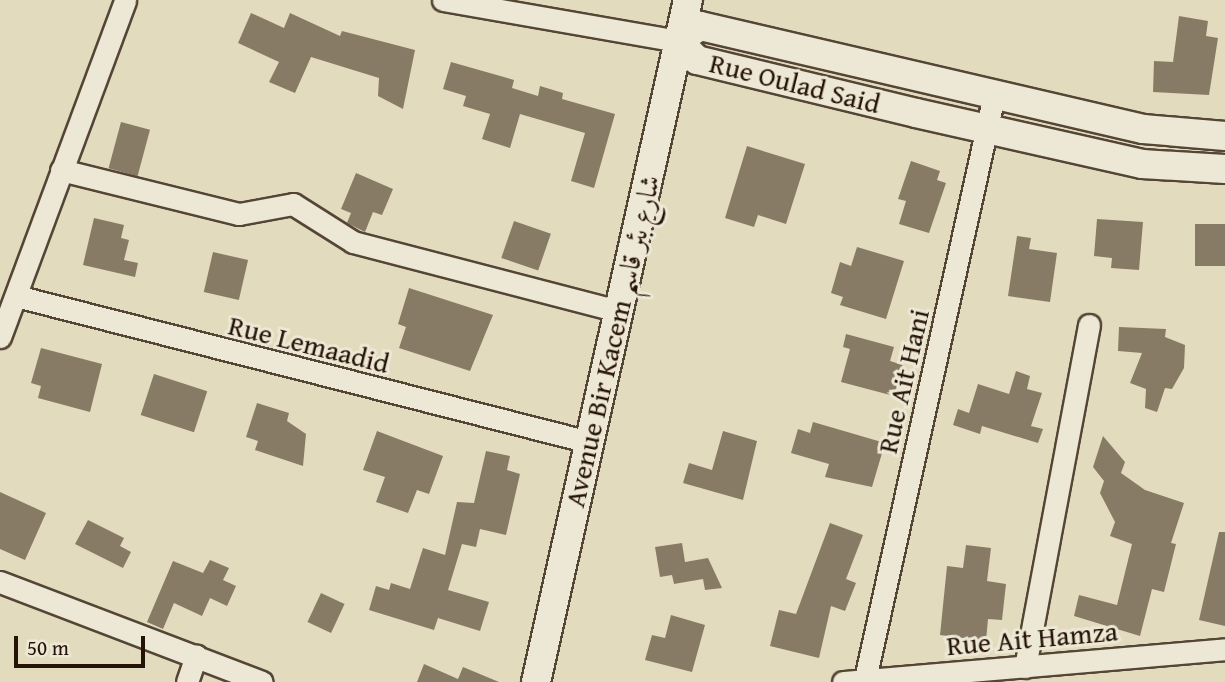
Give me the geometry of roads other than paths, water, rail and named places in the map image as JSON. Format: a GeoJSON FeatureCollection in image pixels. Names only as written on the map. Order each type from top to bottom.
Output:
{"type":"FeatureCollection","features":[{"type":"Feature","properties":{"kind":"street"},"geometry":{"type":"LineString","coordinates":[[0,337],[125,0]]}},
{"type":"Feature","properties":{"kind":"street"},"geometry":{"type":"LineString","coordinates":[[443,0],[678,41]]}},
{"type":"Feature","properties":{"kind":"street","name":"Avenue Bir Kacem شارع بئر قاسم"},"geometry":{"type":"LineString","coordinates":[[536,682],[688,0]]}},
{"type":"Feature","properties":{"kind":"street","name":"Rue Oulad Said"},"geometry":{"type":"LineString","coordinates":[[1225,136],[1161,133],[700,26],[678,41],[697,60],[1142,164],[1225,169]]}},
{"type":"Feature","properties":{"kind":"street","name":"Rue Ait Hani"},"geometry":{"type":"LineString","coordinates":[[865,679],[994,95]]}},
{"type":"Feature","properties":{"kind":"street"},"geometry":{"type":"LineString","coordinates":[[61,170],[239,215],[293,204],[353,242],[618,311]]}},
{"type":"Feature","properties":{"kind":"street","name":"Rue Lemaadid"},"geometry":{"type":"LineString","coordinates":[[16,296],[589,442]]}},
{"type":"Feature","properties":{"kind":"street"},"geometry":{"type":"LineString","coordinates":[[1025,667],[1089,325]]}},
{"type":"Feature","properties":{"kind":"street"},"geometry":{"type":"LineString","coordinates":[[0,582],[262,682]]}},
{"type":"Feature","properties":{"kind":"street","name":"Rue Ait Hamza"},"geometry":{"type":"LineString","coordinates":[[843,682],[1225,649]]}},
{"type":"Feature","properties":{"kind":"street"},"geometry":{"type":"LineString","coordinates":[[187,682],[196,656]]}}]}
